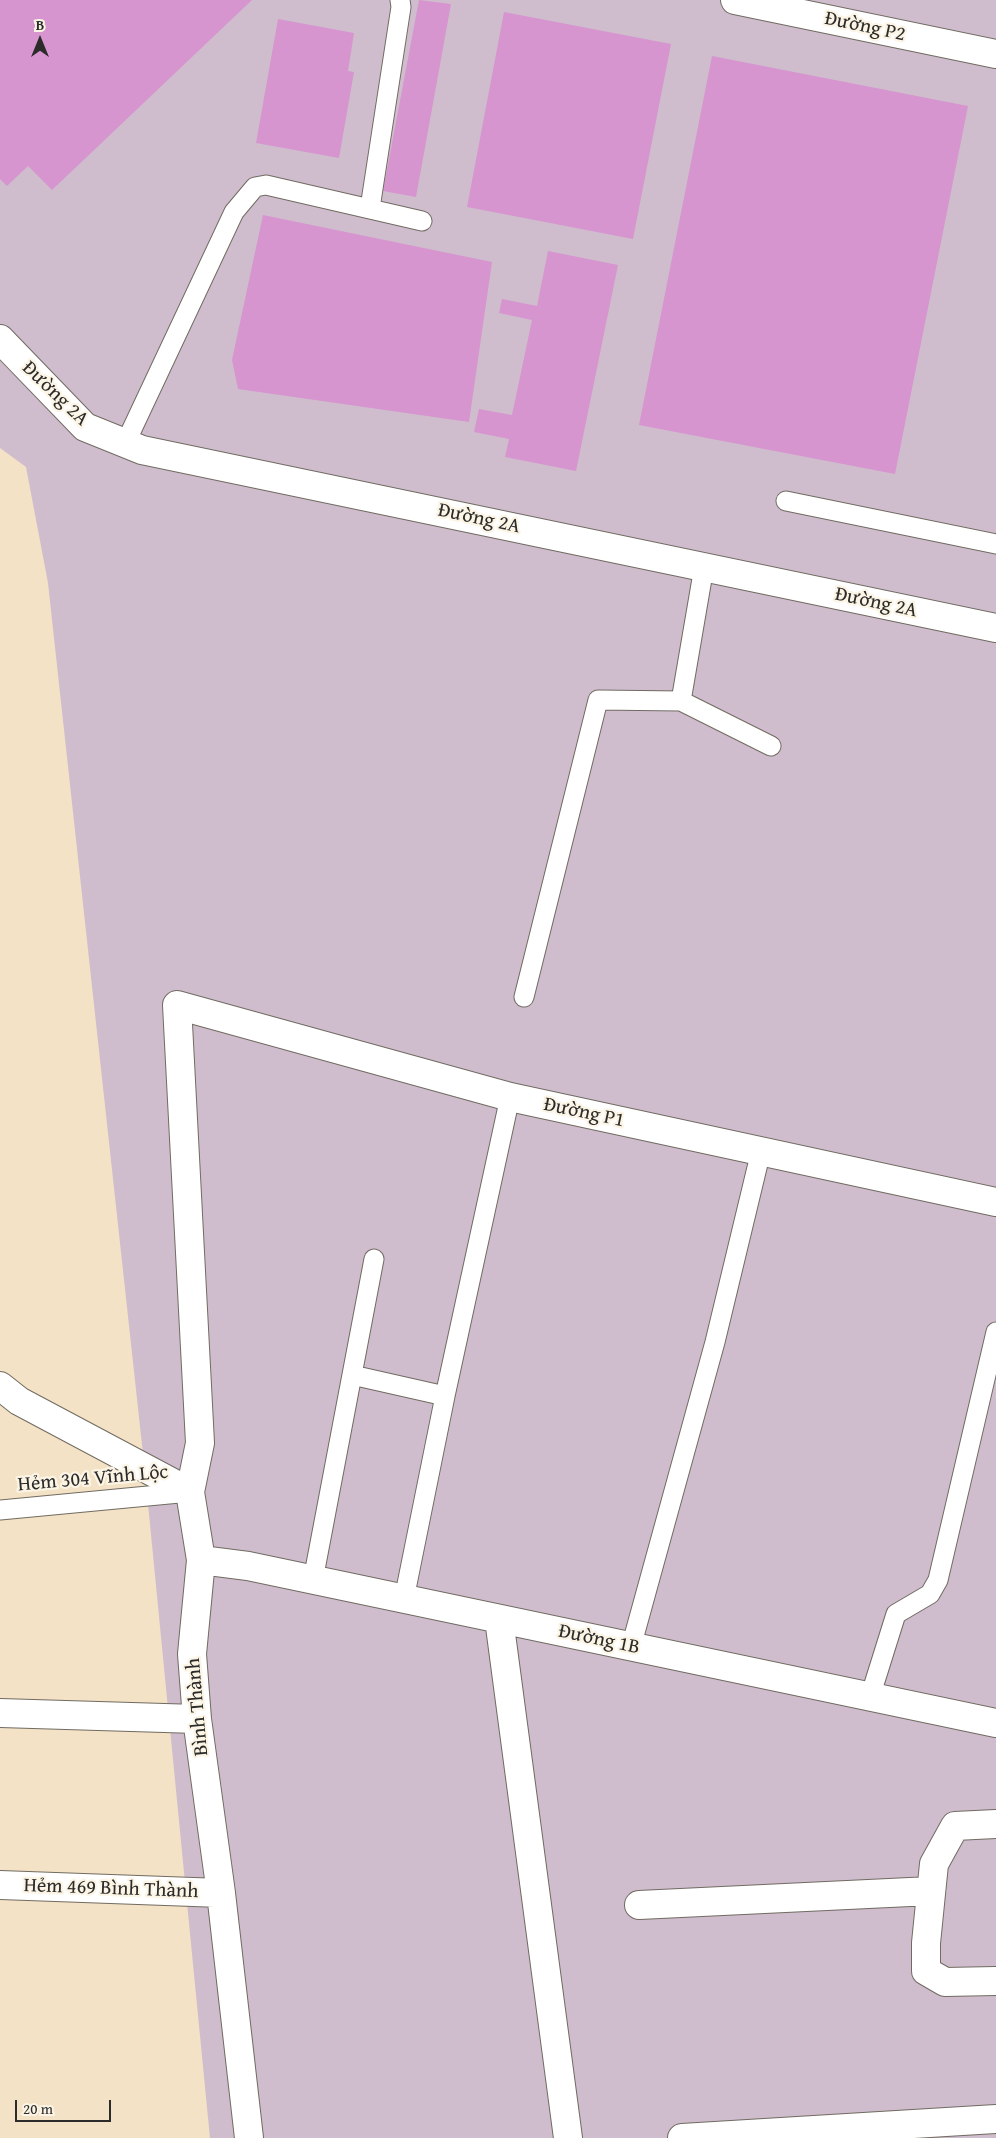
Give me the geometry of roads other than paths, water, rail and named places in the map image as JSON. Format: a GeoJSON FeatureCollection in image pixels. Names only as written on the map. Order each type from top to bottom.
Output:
{"type":"FeatureCollection","features":[{"type":"Feature","properties":{"kind":"street","name":"Đường P2"},"geometry":{"type":"LineString","coordinates":[[735,0],[996,54]]}},
{"type":"Feature","properties":{"kind":"street","name":"Đường 2A"},"geometry":{"type":"LineString","coordinates":[[0,339],[86,427],[142,450],[996,628]]}},
{"type":"Feature","properties":{"kind":"street","name":"Đường P1"},"geometry":{"type":"LineString","coordinates":[[190,1492],[200,1444],[177,1005],[510,1097],[996,1202]]}},
{"type":"Feature","properties":{"kind":"street"},"geometry":{"type":"LineString","coordinates":[[0,1386],[19,1401],[190,1492]]}},
{"type":"Feature","properties":{"kind":"street","name":"Bình Thành"},"geometry":{"type":"LineString","coordinates":[[190,1492],[201,1560],[192,1654],[197,1719],[221,1893],[249,2138]]}},
{"type":"Feature","properties":{"kind":"street","name":"Đường 1B"},"geometry":{"type":"LineString","coordinates":[[201,1560],[248,1566],[996,1723]]}},
{"type":"Feature","properties":{"kind":"street"},"geometry":{"type":"LineString","coordinates":[[499,1619],[568,2138]]}},
{"type":"Feature","properties":{"kind":"street"},"geometry":{"type":"LineString","coordinates":[[0,1713],[197,1719]]}},
{"type":"Feature","properties":{"kind":"street"},"geometry":{"type":"LineString","coordinates":[[996,1824],[955,1826],[934,1864],[926,1943],[926,1971],[945,1982],[996,1981]]}},
{"type":"Feature","properties":{"kind":"street","name":"Hẻm 469 Bình Thành"},"geometry":{"type":"LineString","coordinates":[[0,1885],[221,1893]]}},
{"type":"Feature","properties":{"kind":"street"},"geometry":{"type":"LineString","coordinates":[[639,1905],[931,1891]]}},
{"type":"Feature","properties":{"kind":"street"},"geometry":{"type":"LineString","coordinates":[[682,2138],[996,2119]]}},
{"type":"Feature","properties":{"kind":"lane"},"geometry":{"type":"LineString","coordinates":[[370,208],[401,8],[400,0]]}},
{"type":"Feature","properties":{"kind":"lane"},"geometry":{"type":"LineString","coordinates":[[126,444],[234,212],[250,191],[256,187],[266,185],[422,221]]}},
{"type":"Feature","properties":{"kind":"lane"},"geometry":{"type":"LineString","coordinates":[[786,500],[996,544]]}},
{"type":"Feature","properties":{"kind":"lane"},"geometry":{"type":"LineString","coordinates":[[681,701],[704,566]]}},
{"type":"Feature","properties":{"kind":"lane"},"geometry":{"type":"LineString","coordinates":[[524,997],[598,700],[681,701],[771,746]]}},
{"type":"Feature","properties":{"kind":"lane"},"geometry":{"type":"LineString","coordinates":[[404,1599],[510,1097]]}},
{"type":"Feature","properties":{"kind":"lane"},"geometry":{"type":"LineString","coordinates":[[631,1647],[715,1342],[761,1151]]}},
{"type":"Feature","properties":{"kind":"lane"},"geometry":{"type":"LineString","coordinates":[[313,1580],[374,1259]]}},
{"type":"Feature","properties":{"kind":"lane"},"geometry":{"type":"LineString","coordinates":[[870,1697],[896,1614],[930,1594],[938,1580],[996,1332]]}},
{"type":"Feature","properties":{"kind":"lane"},"geometry":{"type":"LineString","coordinates":[[352,1375],[446,1396]]}},
{"type":"Feature","properties":{"kind":"lane","name":"Hẻm 304 Vĩnh Lộc"},"geometry":{"type":"LineString","coordinates":[[0,1510],[190,1492]]}}]}
